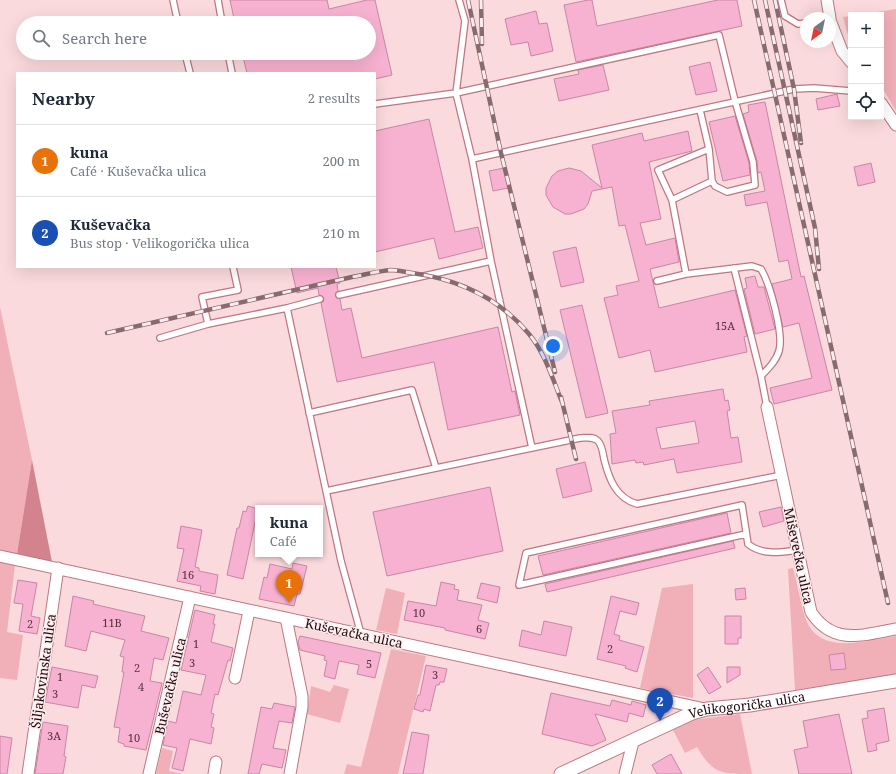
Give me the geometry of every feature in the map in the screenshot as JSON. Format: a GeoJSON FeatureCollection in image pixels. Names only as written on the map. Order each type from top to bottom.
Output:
{"type":"FeatureCollection","features":[{"type":"Feature","properties":{"kind":"street"},"geometry":{"type":"LineString","coordinates":[[826,0],[829,12]]}},
{"type":"Feature","properties":{"kind":"street"},"geometry":{"type":"LineString","coordinates":[[836,35],[842,51],[848,58]]}},
{"type":"Feature","properties":{"kind":"street"},"geometry":{"type":"LineString","coordinates":[[884,107],[896,125]]}},
{"type":"Feature","properties":{"kind":"street","name":"Miševečka ulica"},"geometry":{"type":"LineString","coordinates":[[767,407],[811,612],[818,623],[826,630],[846,636],[896,629]]}},
{"type":"Feature","properties":{"kind":"street","name":"Kuševačka ulica"},"geometry":{"type":"LineString","coordinates":[[0,556],[707,709]]}},
{"type":"Feature","properties":{"kind":"street","name":"Šiljakovinska ulica"},"geometry":{"type":"LineString","coordinates":[[28,774],[58,568]]}},
{"type":"Feature","properties":{"kind":"street","name":"Buševačka ulica"},"geometry":{"type":"LineString","coordinates":[[150,774],[190,598]]}},
{"type":"Feature","properties":{"kind":"street"},"geometry":{"type":"LineString","coordinates":[[235,678],[249,611]]}},
{"type":"Feature","properties":{"kind":"street"},"geometry":{"type":"LineString","coordinates":[[286,618],[302,696],[302,707],[290,774]]}},
{"type":"Feature","properties":{"kind":"street","name":"Velikogorička ulica"},"geometry":{"type":"LineString","coordinates":[[561,774],[633,742],[678,719],[707,709],[750,705],[896,681]]}},
{"type":"Feature","properties":{"kind":"street"},"geometry":{"type":"LineString","coordinates":[[625,774],[633,742]]}},
{"type":"Feature","properties":{"kind":"street"},"geometry":{"type":"LineString","coordinates":[[214,774],[216,762]]}},
{"type":"Feature","properties":{"kind":"lane"},"geometry":{"type":"LineString","coordinates":[[173,0],[176,16]]}},
{"type":"Feature","properties":{"kind":"lane"},"geometry":{"type":"LineString","coordinates":[[218,0],[221,16]]}},
{"type":"Feature","properties":{"kind":"lane"},"geometry":{"type":"LineString","coordinates":[[459,0],[465,21],[456,93],[472,159],[491,261],[532,448]]}},
{"type":"Feature","properties":{"kind":"lane"},"geometry":{"type":"LineString","coordinates":[[781,0],[785,16],[800,24]]}},
{"type":"Feature","properties":{"kind":"lane"},"geometry":{"type":"LineString","coordinates":[[376,104],[456,93],[719,35],[735,101],[753,162],[755,185],[727,192],[714,186],[700,110]]}},
{"type":"Feature","properties":{"kind":"lane"},"geometry":{"type":"LineString","coordinates":[[187,60],[190,72]]}},
{"type":"Feature","properties":{"kind":"lane"},"geometry":{"type":"LineString","coordinates":[[229,60],[232,72]]}},
{"type":"Feature","properties":{"kind":"lane"},"geometry":{"type":"LineString","coordinates":[[472,159],[794,89],[814,88],[848,91]]}},
{"type":"Feature","properties":{"kind":"lane"},"geometry":{"type":"LineString","coordinates":[[686,274],[672,200],[658,170],[708,149]]}},
{"type":"Feature","properties":{"kind":"lane"},"geometry":{"type":"LineString","coordinates":[[672,200],[712,181]]}},
{"type":"Feature","properties":{"kind":"lane"},"geometry":{"type":"LineString","coordinates":[[339,295],[491,261]]}},
{"type":"Feature","properties":{"kind":"lane"},"geometry":{"type":"LineString","coordinates":[[658,282],[686,274],[752,266],[761,268],[768,281],[781,340],[779,352],[772,364],[761,376]]}},
{"type":"Feature","properties":{"kind":"lane"},"geometry":{"type":"LineString","coordinates":[[208,324],[202,297],[238,290],[233,268]]}},
{"type":"Feature","properties":{"kind":"lane"},"geometry":{"type":"LineString","coordinates":[[734,268],[761,376],[767,407]]}},
{"type":"Feature","properties":{"kind":"lane"},"geometry":{"type":"LineString","coordinates":[[160,338],[208,324],[287,308],[320,299]]}},
{"type":"Feature","properties":{"kind":"lane"},"geometry":{"type":"LineString","coordinates":[[287,308],[326,491],[361,635]]}},
{"type":"Feature","properties":{"kind":"lane"},"geometry":{"type":"LineString","coordinates":[[309,413],[412,390],[436,468]]}},
{"type":"Feature","properties":{"kind":"lane"},"geometry":{"type":"LineString","coordinates":[[326,491],[580,438],[592,438],[598,440],[617,493],[624,499],[637,504],[782,475]]}},
{"type":"Feature","properties":{"kind":"lane"},"geometry":{"type":"LineString","coordinates":[[746,534],[519,585],[526,553],[742,505],[748,544],[759,550],[778,552],[798,550]]}},
{"type":"Feature","properties":{"kind":"shaded area"},"geometry":{"type":"Polygon","coordinates":[[[896,9],[896,111],[884,91],[884,12],[876,12],[896,9]]]}},
{"type":"Feature","properties":{"kind":"shaded area"},"geometry":{"type":"Polygon","coordinates":[[[848,16],[848,35],[843,17],[848,16]]]}},
{"type":"Feature","properties":{"kind":"shaded area"},"geometry":{"type":"Polygon","coordinates":[[[0,307],[32,460],[17,554],[0,550],[0,307]]]}},
{"type":"Feature","properties":{"kind":"shaded area"},"geometry":{"type":"Polygon","coordinates":[[[32,460],[52,562],[17,554],[32,460]]]}},
{"type":"Feature","properties":{"kind":"shaded area"},"geometry":{"type":"Polygon","coordinates":[[[0,561],[15,565],[7,632],[23,635],[17,680],[0,678],[0,561]]]}},
{"type":"Feature","properties":{"kind":"shaded area"},"geometry":{"type":"Polygon","coordinates":[[[793,568],[806,619],[815,634],[825,640],[848,643],[896,636],[896,675],[795,690],[788,569],[793,568]]]}},
{"type":"Feature","properties":{"kind":"shaded area"},"geometry":{"type":"Polygon","coordinates":[[[693,584],[693,698],[640,688],[662,588],[693,584]]]}},
{"type":"Feature","properties":{"kind":"shaded area"},"geometry":{"type":"Polygon","coordinates":[[[386,588],[405,593],[397,634],[376,630],[386,588]]]}},
{"type":"Feature","properties":{"kind":"shaded area"},"geometry":{"type":"Polygon","coordinates":[[[391,649],[426,656],[398,774],[344,774],[347,764],[361,767],[391,649]]]}},
{"type":"Feature","properties":{"kind":"shaded area"},"geometry":{"type":"Polygon","coordinates":[[[334,685],[349,689],[340,723],[307,714],[311,686],[330,692],[334,685]]]}},
{"type":"Feature","properties":{"kind":"shaded area"},"geometry":{"type":"Polygon","coordinates":[[[740,714],[752,774],[733,774],[719,771],[708,763],[697,747],[685,753],[673,730],[692,720],[740,714]]]}},
{"type":"Feature","properties":{"kind":"shaded area"},"geometry":{"type":"Polygon","coordinates":[[[162,748],[173,751],[169,771],[183,774],[156,774],[162,748]]]}},
{"type":"Feature","properties":{"kind":"building"},"geometry":{"type":"Polygon","coordinates":[[[230,0],[327,0],[329,9],[367,0],[375,0],[392,75],[376,79],[376,72],[247,72],[244,60],[376,60],[376,16],[233,16],[230,0]]]}},
{"type":"Feature","properties":{"kind":"building"},"geometry":{"type":"Polygon","coordinates":[[[592,0],[597,26],[718,0],[737,0],[742,26],[576,62],[564,5],[592,0]]]}},
{"type":"Feature","properties":{"kind":"building"},"geometry":{"type":"Polygon","coordinates":[[[536,11],[539,24],[547,23],[553,51],[531,56],[528,42],[511,45],[505,19],[536,11]]]}},
{"type":"Feature","properties":{"kind":"building"},"geometry":{"type":"Polygon","coordinates":[[[710,62],[717,91],[696,95],[689,67],[710,62]]]}},
{"type":"Feature","properties":{"kind":"building"},"geometry":{"type":"Polygon","coordinates":[[[603,65],[609,90],[559,101],[554,79],[579,74],[578,70],[603,65]]]}},
{"type":"Feature","properties":{"kind":"building"},"geometry":{"type":"Polygon","coordinates":[[[837,94],[840,106],[818,110],[816,99],[837,94]]]}},
{"type":"Feature","properties":{"kind":"building"},"geometry":{"type":"Polygon","coordinates":[[[765,102],[801,277],[804,276],[832,390],[774,404],[770,388],[812,378],[799,323],[783,327],[772,284],[792,279],[788,260],[779,262],[767,202],[746,206],[744,195],[765,191],[761,172],[758,173],[757,161],[743,114],[749,112],[748,105],[765,102]]]}},
{"type":"Feature","properties":{"kind":"building"},"geometry":{"type":"Polygon","coordinates":[[[735,116],[749,163],[750,175],[723,181],[709,122],[735,116]]]}},
{"type":"Feature","properties":{"kind":"building"},"geometry":{"type":"Polygon","coordinates":[[[429,119],[455,232],[478,227],[483,248],[439,259],[434,238],[376,252],[376,131],[429,119]]]}},
{"type":"Feature","properties":{"kind":"building"},"geometry":{"type":"Polygon","coordinates":[[[688,131],[692,151],[649,162],[661,219],[640,223],[646,245],[675,238],[679,262],[650,269],[659,308],[735,290],[747,336],[744,337],[747,352],[655,372],[650,350],[619,358],[604,298],[618,295],[616,286],[639,281],[625,225],[619,226],[612,187],[592,191],[588,204],[584,209],[571,214],[565,214],[553,207],[546,195],[546,188],[552,176],[558,171],[569,168],[581,171],[602,188],[592,145],[642,133],[644,141],[688,131]]]}},
{"type":"Feature","properties":{"kind":"building"},"geometry":{"type":"Polygon","coordinates":[[[871,163],[875,182],[858,186],[854,167],[871,163]]]}},
{"type":"Feature","properties":{"kind":"building"},"geometry":{"type":"Polygon","coordinates":[[[504,168],[508,188],[493,191],[489,171],[504,168]]]}},
{"type":"Feature","properties":{"kind":"building"},"geometry":{"type":"Polygon","coordinates":[[[576,247],[584,282],[561,287],[553,252],[576,247]]]}},
{"type":"Feature","properties":{"kind":"building"},"geometry":{"type":"Polygon","coordinates":[[[291,268],[336,268],[340,283],[337,284],[338,291],[335,296],[340,299],[342,310],[351,308],[362,358],[498,327],[512,392],[515,391],[520,415],[448,430],[434,362],[337,382],[321,303],[323,302],[324,298],[319,295],[318,288],[297,293],[291,268]]]}},
{"type":"Feature","properties":{"kind":"building"},"geometry":{"type":"Polygon","coordinates":[[[755,276],[758,287],[764,287],[775,329],[755,334],[744,289],[747,288],[745,278],[755,276]]]}},
{"type":"Feature","properties":{"kind":"building"},"geometry":{"type":"Polygon","coordinates":[[[582,305],[608,413],[586,418],[560,310],[582,305]]]}},
{"type":"Feature","properties":{"kind":"building"},"geometry":{"type":"Polygon","coordinates":[[[723,389],[725,401],[728,400],[730,410],[727,411],[731,438],[738,437],[742,462],[677,473],[674,459],[644,465],[643,462],[636,463],[635,460],[612,464],[610,434],[616,433],[612,411],[650,405],[649,401],[723,389]],[[695,421],[656,428],[661,449],[699,443],[695,421]]]}},
{"type":"Feature","properties":{"kind":"building"},"geometry":{"type":"Polygon","coordinates":[[[585,462],[592,491],[563,498],[556,469],[585,462]]]}},
{"type":"Feature","properties":{"kind":"building"},"geometry":{"type":"Polygon","coordinates":[[[490,487],[503,551],[387,576],[373,512],[490,487]]]}},
{"type":"Feature","properties":{"kind":"building"},"geometry":{"type":"Polygon","coordinates":[[[248,506],[255,508],[255,523],[243,579],[227,575],[237,528],[239,528],[243,511],[246,512],[248,506]]]}},
{"type":"Feature","properties":{"kind":"building"},"geometry":{"type":"Polygon","coordinates":[[[781,507],[784,521],[763,527],[759,512],[781,507]]]}},
{"type":"Feature","properties":{"kind":"building"},"geometry":{"type":"Polygon","coordinates":[[[727,513],[731,533],[543,575],[538,556],[727,513]]]}},
{"type":"Feature","properties":{"kind":"building"},"geometry":{"type":"Polygon","coordinates":[[[181,526],[202,530],[195,567],[199,568],[199,571],[218,575],[215,594],[200,591],[201,586],[177,581],[184,549],[177,548],[181,526]]]}},
{"type":"Feature","properties":{"kind":"building"},"geometry":{"type":"Polygon","coordinates":[[[733,541],[735,548],[547,592],[545,584],[733,541]]]}},
{"type":"Feature","properties":{"kind":"building"},"geometry":{"type":"Polygon","coordinates":[[[293,563],[307,566],[300,594],[297,594],[294,606],[259,599],[264,577],[267,578],[270,564],[292,569],[293,563]]]}},
{"type":"Feature","properties":{"kind":"building"},"geometry":{"type":"Polygon","coordinates":[[[18,580],[37,583],[31,616],[40,618],[37,634],[19,631],[23,604],[14,603],[18,580]]]}},
{"type":"Feature","properties":{"kind":"building"},"geometry":{"type":"Polygon","coordinates":[[[441,582],[455,585],[454,589],[459,590],[457,600],[482,605],[478,620],[489,623],[485,639],[445,630],[445,628],[404,620],[408,601],[436,606],[441,582]]]}},
{"type":"Feature","properties":{"kind":"building"},"geometry":{"type":"Polygon","coordinates":[[[481,583],[500,587],[497,603],[477,598],[481,583]]]}},
{"type":"Feature","properties":{"kind":"building"},"geometry":{"type":"Polygon","coordinates":[[[745,588],[746,599],[736,600],[735,589],[745,588]]]}},
{"type":"Feature","properties":{"kind":"building"},"geometry":{"type":"Polygon","coordinates":[[[73,596],[94,601],[93,604],[145,616],[141,631],[169,638],[163,660],[154,658],[150,681],[162,683],[146,750],[124,746],[124,744],[118,742],[120,728],[114,727],[124,672],[122,672],[124,657],[120,656],[125,640],[91,631],[86,651],[65,646],[73,596]]]}},
{"type":"Feature","properties":{"kind":"building"},"geometry":{"type":"Polygon","coordinates":[[[611,596],[639,603],[636,615],[620,611],[614,634],[620,636],[619,640],[644,647],[637,672],[625,668],[626,666],[597,659],[611,596]]]}},
{"type":"Feature","properties":{"kind":"building"},"geometry":{"type":"Polygon","coordinates":[[[195,610],[215,615],[213,624],[215,624],[211,642],[233,648],[218,695],[215,694],[211,713],[214,714],[211,727],[214,728],[211,744],[190,739],[183,771],[172,768],[177,748],[163,745],[168,721],[176,723],[183,691],[201,695],[206,675],[181,670],[195,610]]]}},
{"type":"Feature","properties":{"kind":"building"},"geometry":{"type":"Polygon","coordinates":[[[725,616],[741,616],[741,638],[738,638],[738,644],[725,644],[725,616]]]}},
{"type":"Feature","properties":{"kind":"building"},"geometry":{"type":"Polygon","coordinates":[[[544,621],[572,627],[566,656],[519,646],[522,630],[541,635],[544,621]]]}},
{"type":"Feature","properties":{"kind":"building"},"geometry":{"type":"Polygon","coordinates":[[[300,636],[381,653],[375,678],[357,674],[359,665],[339,661],[335,679],[324,676],[327,661],[324,660],[325,656],[300,650],[298,642],[300,636]]]}},
{"type":"Feature","properties":{"kind":"building"},"geometry":{"type":"Polygon","coordinates":[[[844,653],[846,669],[831,670],[829,655],[844,653]]]}},
{"type":"Feature","properties":{"kind":"building"},"geometry":{"type":"Polygon","coordinates":[[[426,665],[447,669],[444,682],[440,682],[439,685],[436,685],[430,711],[424,709],[423,712],[414,709],[418,695],[420,695],[426,665]]]}},
{"type":"Feature","properties":{"kind":"building"},"geometry":{"type":"Polygon","coordinates":[[[52,667],[98,676],[95,688],[82,685],[78,708],[45,702],[52,667]]]}},
{"type":"Feature","properties":{"kind":"building"},"geometry":{"type":"Polygon","coordinates":[[[708,667],[721,687],[709,694],[697,675],[708,667]]]}},
{"type":"Feature","properties":{"kind":"building"},"geometry":{"type":"Polygon","coordinates":[[[727,667],[740,667],[740,675],[727,683],[727,667]]]}},
{"type":"Feature","properties":{"kind":"building"},"geometry":{"type":"Polygon","coordinates":[[[551,693],[610,706],[612,700],[631,705],[632,701],[646,705],[643,717],[629,713],[627,722],[595,714],[606,740],[592,746],[542,734],[551,693]]]}},
{"type":"Feature","properties":{"kind":"building"},"geometry":{"type":"Polygon","coordinates":[[[274,703],[295,707],[292,723],[279,721],[273,748],[286,750],[282,768],[262,764],[259,774],[248,774],[261,707],[272,709],[274,703]]]}},
{"type":"Feature","properties":{"kind":"building"},"geometry":{"type":"Polygon","coordinates":[[[884,708],[889,741],[876,744],[877,750],[868,752],[862,719],[868,718],[867,711],[884,708]]]}},
{"type":"Feature","properties":{"kind":"building"},"geometry":{"type":"Polygon","coordinates":[[[839,714],[852,774],[799,774],[794,750],[808,747],[803,721],[839,714]]]}},
{"type":"Feature","properties":{"kind":"building"},"geometry":{"type":"Polygon","coordinates":[[[43,722],[68,726],[64,756],[66,757],[63,774],[35,774],[43,722]]]}},
{"type":"Feature","properties":{"kind":"building"},"geometry":{"type":"Polygon","coordinates":[[[412,732],[429,735],[423,774],[403,774],[412,732]]]}},
{"type":"Feature","properties":{"kind":"building"},"geometry":{"type":"Polygon","coordinates":[[[0,736],[12,738],[7,774],[0,774],[0,736]]]}},
{"type":"Feature","properties":{"kind":"building"},"geometry":{"type":"Polygon","coordinates":[[[671,754],[682,774],[657,774],[652,765],[671,754]]]}},
{"type":"Feature","properties":{"kind":"railway"},"geometry":{"type":"LineString","coordinates":[[468,0],[501,153],[555,372]]}},
{"type":"Feature","properties":{"kind":"railway"},"geometry":{"type":"LineString","coordinates":[[481,0],[482,44]]}},
{"type":"Feature","properties":{"kind":"railway"},"geometry":{"type":"LineString","coordinates":[[754,0],[888,603]]}},
{"type":"Feature","properties":{"kind":"railway"},"geometry":{"type":"LineString","coordinates":[[765,0],[815,228],[819,269]]}},
{"type":"Feature","properties":{"kind":"railway"},"geometry":{"type":"LineString","coordinates":[[775,0],[794,89],[801,143]]}},
{"type":"Feature","properties":{"kind":"railway"},"geometry":{"type":"LineString","coordinates":[[107,333],[352,277],[391,270],[399,271],[429,276],[461,285],[491,300],[504,310],[517,321],[535,341],[548,367],[562,402]]}},
{"type":"Feature","properties":{"kind":"railway"},"geometry":{"type":"LineString","coordinates":[[561,397],[576,459]]}},
{"type":"Feature","properties":{"kind":"place","name":"kuna"},"geometry":{"type":"Point","coordinates":[289,603]}},
{"type":"Feature","properties":{"kind":"place","name":"Kuševačka"},"geometry":{"type":"Point","coordinates":[660,721]}}]}
